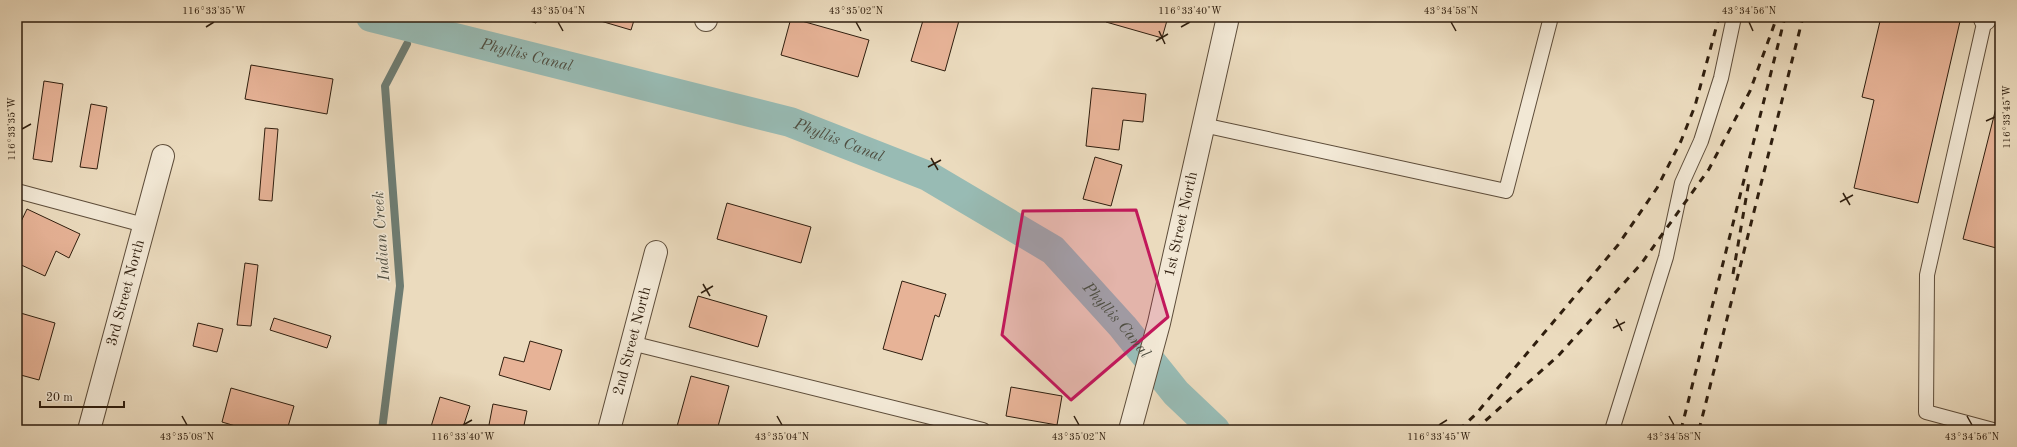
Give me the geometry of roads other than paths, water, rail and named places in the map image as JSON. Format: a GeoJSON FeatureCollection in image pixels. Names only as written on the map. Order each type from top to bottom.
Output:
{"type":"FeatureCollection","features":[{"type":"Feature","properties":{"kind":"street","name":"1st Street North"},"geometry":{"type":"LineString","coordinates":[[1130,430],[1159,323],[1228,17]]}},
{"type":"Feature","properties":{"kind":"street","name":"3rd Street North"},"geometry":{"type":"LineString","coordinates":[[89,430],[164,156]]}},
{"type":"Feature","properties":{"kind":"street","name":"2nd Street North"},"geometry":{"type":"LineString","coordinates":[[609,430],[656,252]]}},
{"type":"Feature","properties":{"kind":"lane"},"geometry":{"type":"LineString","coordinates":[[1203,125],[1506,191],[1551,17]]}},
{"type":"Feature","properties":{"kind":"lane"},"geometry":{"type":"LineString","coordinates":[[1612,430],[1664,265],[1682,184],[1701,141],[1721,78],[1734,17]]}},
{"type":"Feature","properties":{"kind":"lane"},"geometry":{"type":"LineString","coordinates":[[1986,18],[1927,275],[1926,412],[1993,430]]}},
{"type":"Feature","properties":{"kind":"lane"},"geometry":{"type":"LineString","coordinates":[[17,192],[144,225]]}},
{"type":"Feature","properties":{"kind":"lane"},"geometry":{"type":"LineString","coordinates":[[631,343],[983,430]]}},
{"type":"Feature","properties":{"kind":"waterway","name":"Phyllis Canal"},"geometry":{"type":"LineString","coordinates":[[371,17],[790,122],[928,176],[1053,250],[1123,327],[1176,393],[1215,430]]}},
{"type":"Feature","properties":{"kind":"waterway","name":"Indian Creek"},"geometry":{"type":"LineString","coordinates":[[382,430],[400,286],[385,86],[407,44]]}},
{"type":"Feature","properties":{"kind":"railway"},"geometry":{"type":"LineString","coordinates":[[1459,430],[1476,414],[1618,245],[1657,188],[1681,141],[1695,106],[1719,17]]}},
{"type":"Feature","properties":{"kind":"railway"},"geometry":{"type":"LineString","coordinates":[[1475,430],[1558,356],[1641,264],[1709,169],[1750,91],[1777,17]]}},
{"type":"Feature","properties":{"kind":"railway"},"geometry":{"type":"LineString","coordinates":[[1681,430],[1785,17]]}},
{"type":"Feature","properties":{"kind":"railway"},"geometry":{"type":"LineString","coordinates":[[1699,430],[1803,17]]}},
{"type":"Feature","properties":{"kind":"railway"},"geometry":{"type":"LineString","coordinates":[[1733,274],[1749,181]]}}]}
